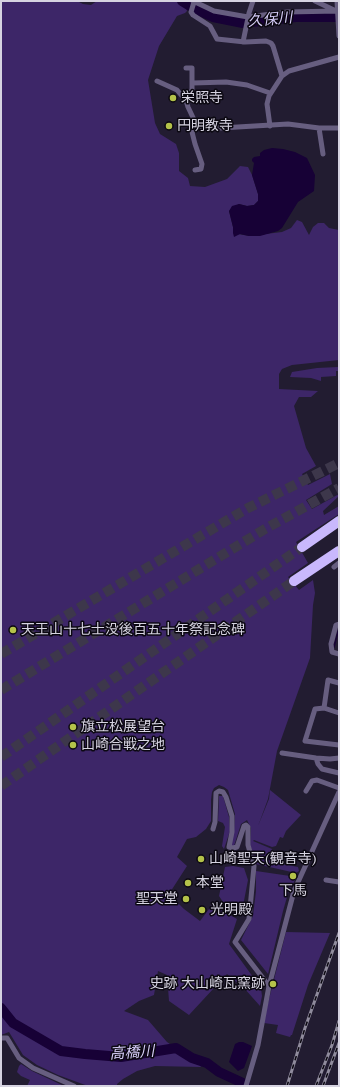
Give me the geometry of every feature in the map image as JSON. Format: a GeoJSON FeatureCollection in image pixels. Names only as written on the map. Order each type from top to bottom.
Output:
{"type":"FeatureCollection","features":[{"type":"Feature","properties":{"kind":"highway"},"geometry":{"type":"LineString","coordinates":[[302,547],[339,521]]}},
{"type":"Feature","properties":{"kind":"highway"},"geometry":{"type":"LineString","coordinates":[[294,581],[339,550]]}},
{"type":"Feature","properties":{"kind":"street"},"geometry":{"type":"LineString","coordinates":[[243,42],[254,1]]}},
{"type":"Feature","properties":{"kind":"street"},"geometry":{"type":"LineString","coordinates":[[315,1],[337,15]]}},
{"type":"Feature","properties":{"kind":"street"},"geometry":{"type":"LineString","coordinates":[[337,1],[339,36]]}},
{"type":"Feature","properties":{"kind":"street"},"geometry":{"type":"LineString","coordinates":[[282,76],[271,43],[266,41],[243,42],[217,39],[210,26],[193,15],[193,4],[248,21],[287,12],[337,15]]}},
{"type":"Feature","properties":{"kind":"street"},"geometry":{"type":"LineString","coordinates":[[270,126],[267,104],[270,93],[282,76],[289,71],[339,57]]}},
{"type":"Feature","properties":{"kind":"street"},"geometry":{"type":"LineString","coordinates":[[185,97],[192,90],[192,68],[186,68]]}},
{"type":"Feature","properties":{"kind":"street"},"geometry":{"type":"LineString","coordinates":[[157,81],[177,90],[182,96],[185,97],[197,126]]}},
{"type":"Feature","properties":{"kind":"street"},"geometry":{"type":"LineString","coordinates":[[192,83],[226,82],[247,85],[270,93]]}},
{"type":"Feature","properties":{"kind":"street"},"geometry":{"type":"LineString","coordinates":[[197,126],[221,128],[288,124],[319,128],[339,128]]}},
{"type":"Feature","properties":{"kind":"street"},"geometry":{"type":"LineString","coordinates":[[195,170],[201,169],[202,164],[192,132],[197,126]]}},
{"type":"Feature","properties":{"kind":"street"},"geometry":{"type":"LineString","coordinates":[[319,128],[324,154]]}},
{"type":"Feature","properties":{"kind":"street"},"geometry":{"type":"LineString","coordinates":[[339,624],[336,625],[332,644],[332,652],[339,654]]}},
{"type":"Feature","properties":{"kind":"street"},"geometry":{"type":"LineString","coordinates":[[324,708],[328,680],[339,683]]}},
{"type":"Feature","properties":{"kind":"street"},"geometry":{"type":"LineString","coordinates":[[339,713],[324,708],[315,709],[305,741],[339,745]]}},
{"type":"Feature","properties":{"kind":"street"},"geometry":{"type":"LineString","coordinates":[[282,753],[316,758],[339,758]]}},
{"type":"Feature","properties":{"kind":"street"},"geometry":{"type":"LineString","coordinates":[[316,758],[322,769],[339,773]]}},
{"type":"Feature","properties":{"kind":"street"},"geometry":{"type":"LineString","coordinates":[[306,791],[312,781],[317,780],[339,788]]}},
{"type":"Feature","properties":{"kind":"street"},"geometry":{"type":"LineString","coordinates":[[213,829],[216,822],[216,793],[219,791],[223,792],[226,797],[232,816],[232,832],[229,847],[237,847],[246,824],[248,827],[248,845],[254,866],[249,919],[235,942],[269,986]]}},
{"type":"Feature","properties":{"kind":"street"},"geometry":{"type":"LineString","coordinates":[[246,1086],[258,1045],[269,986],[294,891],[339,792]]}},
{"type":"Feature","properties":{"kind":"street"},"geometry":{"type":"LineString","coordinates":[[326,880],[339,882]]}},
{"type":"Feature","properties":{"kind":"street"},"geometry":{"type":"LineString","coordinates":[[1,1038],[7,1038],[19,1058],[33,1068],[74,1086]]}},
{"type":"Feature","properties":{"kind":"shaded area"},"geometry":{"type":"Polygon","coordinates":[[[1,1],[77,1],[83,4],[91,5],[97,1],[182,1],[185,3],[187,11],[177,16],[159,46],[148,80],[155,123],[160,134],[176,144],[179,153],[179,171],[188,178],[190,186],[205,187],[227,179],[240,166],[248,167],[258,194],[258,201],[254,205],[247,206],[239,204],[229,211],[233,233],[249,236],[282,232],[291,228],[297,220],[302,222],[309,235],[313,227],[318,223],[324,223],[329,228],[339,230],[339,360],[292,365],[282,369],[279,374],[279,389],[318,391],[311,397],[299,397],[294,406],[306,448],[316,466],[302,474],[308,485],[330,474],[332,484],[306,500],[312,509],[339,494],[339,496],[323,511],[324,515],[339,506],[339,514],[296,542],[308,563],[288,577],[299,590],[313,580],[315,593],[310,658],[277,751],[268,799],[258,826],[269,799],[270,790],[301,815],[286,831],[283,838],[280,837],[276,846],[272,847],[254,840],[253,841],[272,849],[268,860],[298,867],[299,871],[296,873],[256,864],[250,845],[251,828],[247,820],[241,824],[234,846],[231,846],[235,814],[228,790],[219,785],[214,788],[211,800],[211,821],[206,829],[196,837],[187,839],[177,857],[187,866],[169,894],[184,909],[200,921],[212,905],[237,919],[229,944],[261,988],[262,996],[260,1006],[244,988],[227,974],[189,1015],[169,1001],[167,975],[158,971],[154,995],[139,1001],[124,1011],[148,1020],[167,1042],[198,1062],[201,1067],[155,1066],[137,1071],[123,1079],[117,1084],[117,1086],[88,1086],[58,1075],[37,1065],[23,1055],[9,1032],[1,1035],[1,1]]]}},
{"type":"Feature","properties":{"kind":"shaded area"},"geometry":{"type":"Polygon","coordinates":[[[272,148],[295,152],[307,158],[315,175],[314,191],[298,202],[282,228],[278,231],[260,236],[240,234],[234,237],[229,211],[232,206],[239,204],[247,206],[254,205],[258,201],[258,194],[252,175],[254,163],[252,159],[260,156],[260,153],[264,150],[272,148]]]}},
{"type":"Feature","properties":{"kind":"shaded area"},"geometry":{"type":"Polygon","coordinates":[[[338,367],[336,376],[321,377],[321,381],[311,378],[290,377],[292,372],[317,368],[338,367]]]}},
{"type":"Feature","properties":{"kind":"shaded area"},"geometry":{"type":"Polygon","coordinates":[[[219,796],[223,796],[229,817],[230,831],[224,849],[222,846],[225,827],[223,823],[218,821],[219,796]]]}},
{"type":"Feature","properties":{"kind":"shaded area"},"geometry":{"type":"Polygon","coordinates":[[[233,866],[244,868],[248,880],[242,911],[223,902],[219,896],[225,867],[233,866]]]}},
{"type":"Feature","properties":{"kind":"shaded area"},"geometry":{"type":"Polygon","coordinates":[[[256,871],[297,877],[289,890],[268,974],[241,940],[253,916],[256,891],[256,871]]]}},
{"type":"Feature","properties":{"kind":"shaded area"},"geometry":{"type":"Polygon","coordinates":[[[286,932],[330,933],[308,985],[292,1035],[290,1037],[276,1033],[278,1025],[264,1023],[286,932]]]}},
{"type":"Feature","properties":{"kind":"shaded area"},"geometry":{"type":"Polygon","coordinates":[[[239,1042],[252,1046],[244,1068],[238,1071],[229,1062],[235,1044],[239,1042]]]}},
{"type":"Feature","properties":{"kind":"shaded area"},"geometry":{"type":"Polygon","coordinates":[[[21,1064],[32,1071],[64,1086],[27,1086],[30,1080],[21,1076],[17,1072],[21,1064]]]}},
{"type":"Feature","properties":{"kind":"waterway","name":"久保川"},"geometry":{"type":"LineString","coordinates":[[182,1],[213,17],[243,23],[296,17],[339,17]]}},
{"type":"Feature","properties":{"kind":"waterway"},"geometry":{"type":"LineString","coordinates":[[334,647],[339,628]]}},
{"type":"Feature","properties":{"kind":"waterway","name":"高橋川"},"geometry":{"type":"LineString","coordinates":[[1,1008],[13,1023],[61,1051],[121,1057],[176,1048],[192,1058],[207,1063],[219,1072],[245,1084]]}},
{"type":"Feature","properties":{"kind":"tunnel"},"geometry":{"type":"LineString","coordinates":[[1,654],[248,508],[339,463]]}},
{"type":"Feature","properties":{"kind":"tunnel"},"geometry":{"type":"LineString","coordinates":[[1,690],[265,529],[339,488]]}},
{"type":"Feature","properties":{"kind":"tunnel"},"geometry":{"type":"LineString","coordinates":[[1,757],[302,547]]}},
{"type":"Feature","properties":{"kind":"tunnel"},"geometry":{"type":"LineString","coordinates":[[1,786],[294,581]]}},
{"type":"Feature","properties":{"kind":"railway"},"geometry":{"type":"LineString","coordinates":[[287,1086],[305,1028],[339,933]]}},
{"type":"Feature","properties":{"kind":"railway"},"geometry":{"type":"LineString","coordinates":[[316,1086],[332,1045],[339,1021]]}},
{"type":"Feature","properties":{"kind":"railway"},"geometry":{"type":"LineString","coordinates":[[323,1086],[339,1043]]}},
{"type":"Feature","properties":{"kind":"place","name":"栄照寺"},"geometry":{"type":"Point","coordinates":[173,98]}},
{"type":"Feature","properties":{"kind":"place","name":"円明教寺"},"geometry":{"type":"Point","coordinates":[169,126]}},
{"type":"Feature","properties":{"kind":"place","name":"天王山十七士没後百五十年祭記念碑"},"geometry":{"type":"Point","coordinates":[13,630]}},
{"type":"Feature","properties":{"kind":"place","name":"旗立松展望台"},"geometry":{"type":"Point","coordinates":[73,727]}},
{"type":"Feature","properties":{"kind":"place","name":"山崎合戦之地"},"geometry":{"type":"Point","coordinates":[73,745]}},
{"type":"Feature","properties":{"kind":"place","name":"山崎聖天(観音寺)"},"geometry":{"type":"Point","coordinates":[201,859]}},
{"type":"Feature","properties":{"kind":"place","name":"下馬"},"geometry":{"type":"Point","coordinates":[293,876]}},
{"type":"Feature","properties":{"kind":"place","name":"本堂"},"geometry":{"type":"Point","coordinates":[188,883]}},
{"type":"Feature","properties":{"kind":"place","name":"聖天堂"},"geometry":{"type":"Point","coordinates":[186,899]}},
{"type":"Feature","properties":{"kind":"place","name":"光明殿"},"geometry":{"type":"Point","coordinates":[202,910]}},
{"type":"Feature","properties":{"kind":"place","name":"史跡 大山崎瓦窯跡"},"geometry":{"type":"Point","coordinates":[273,984]}}]}
